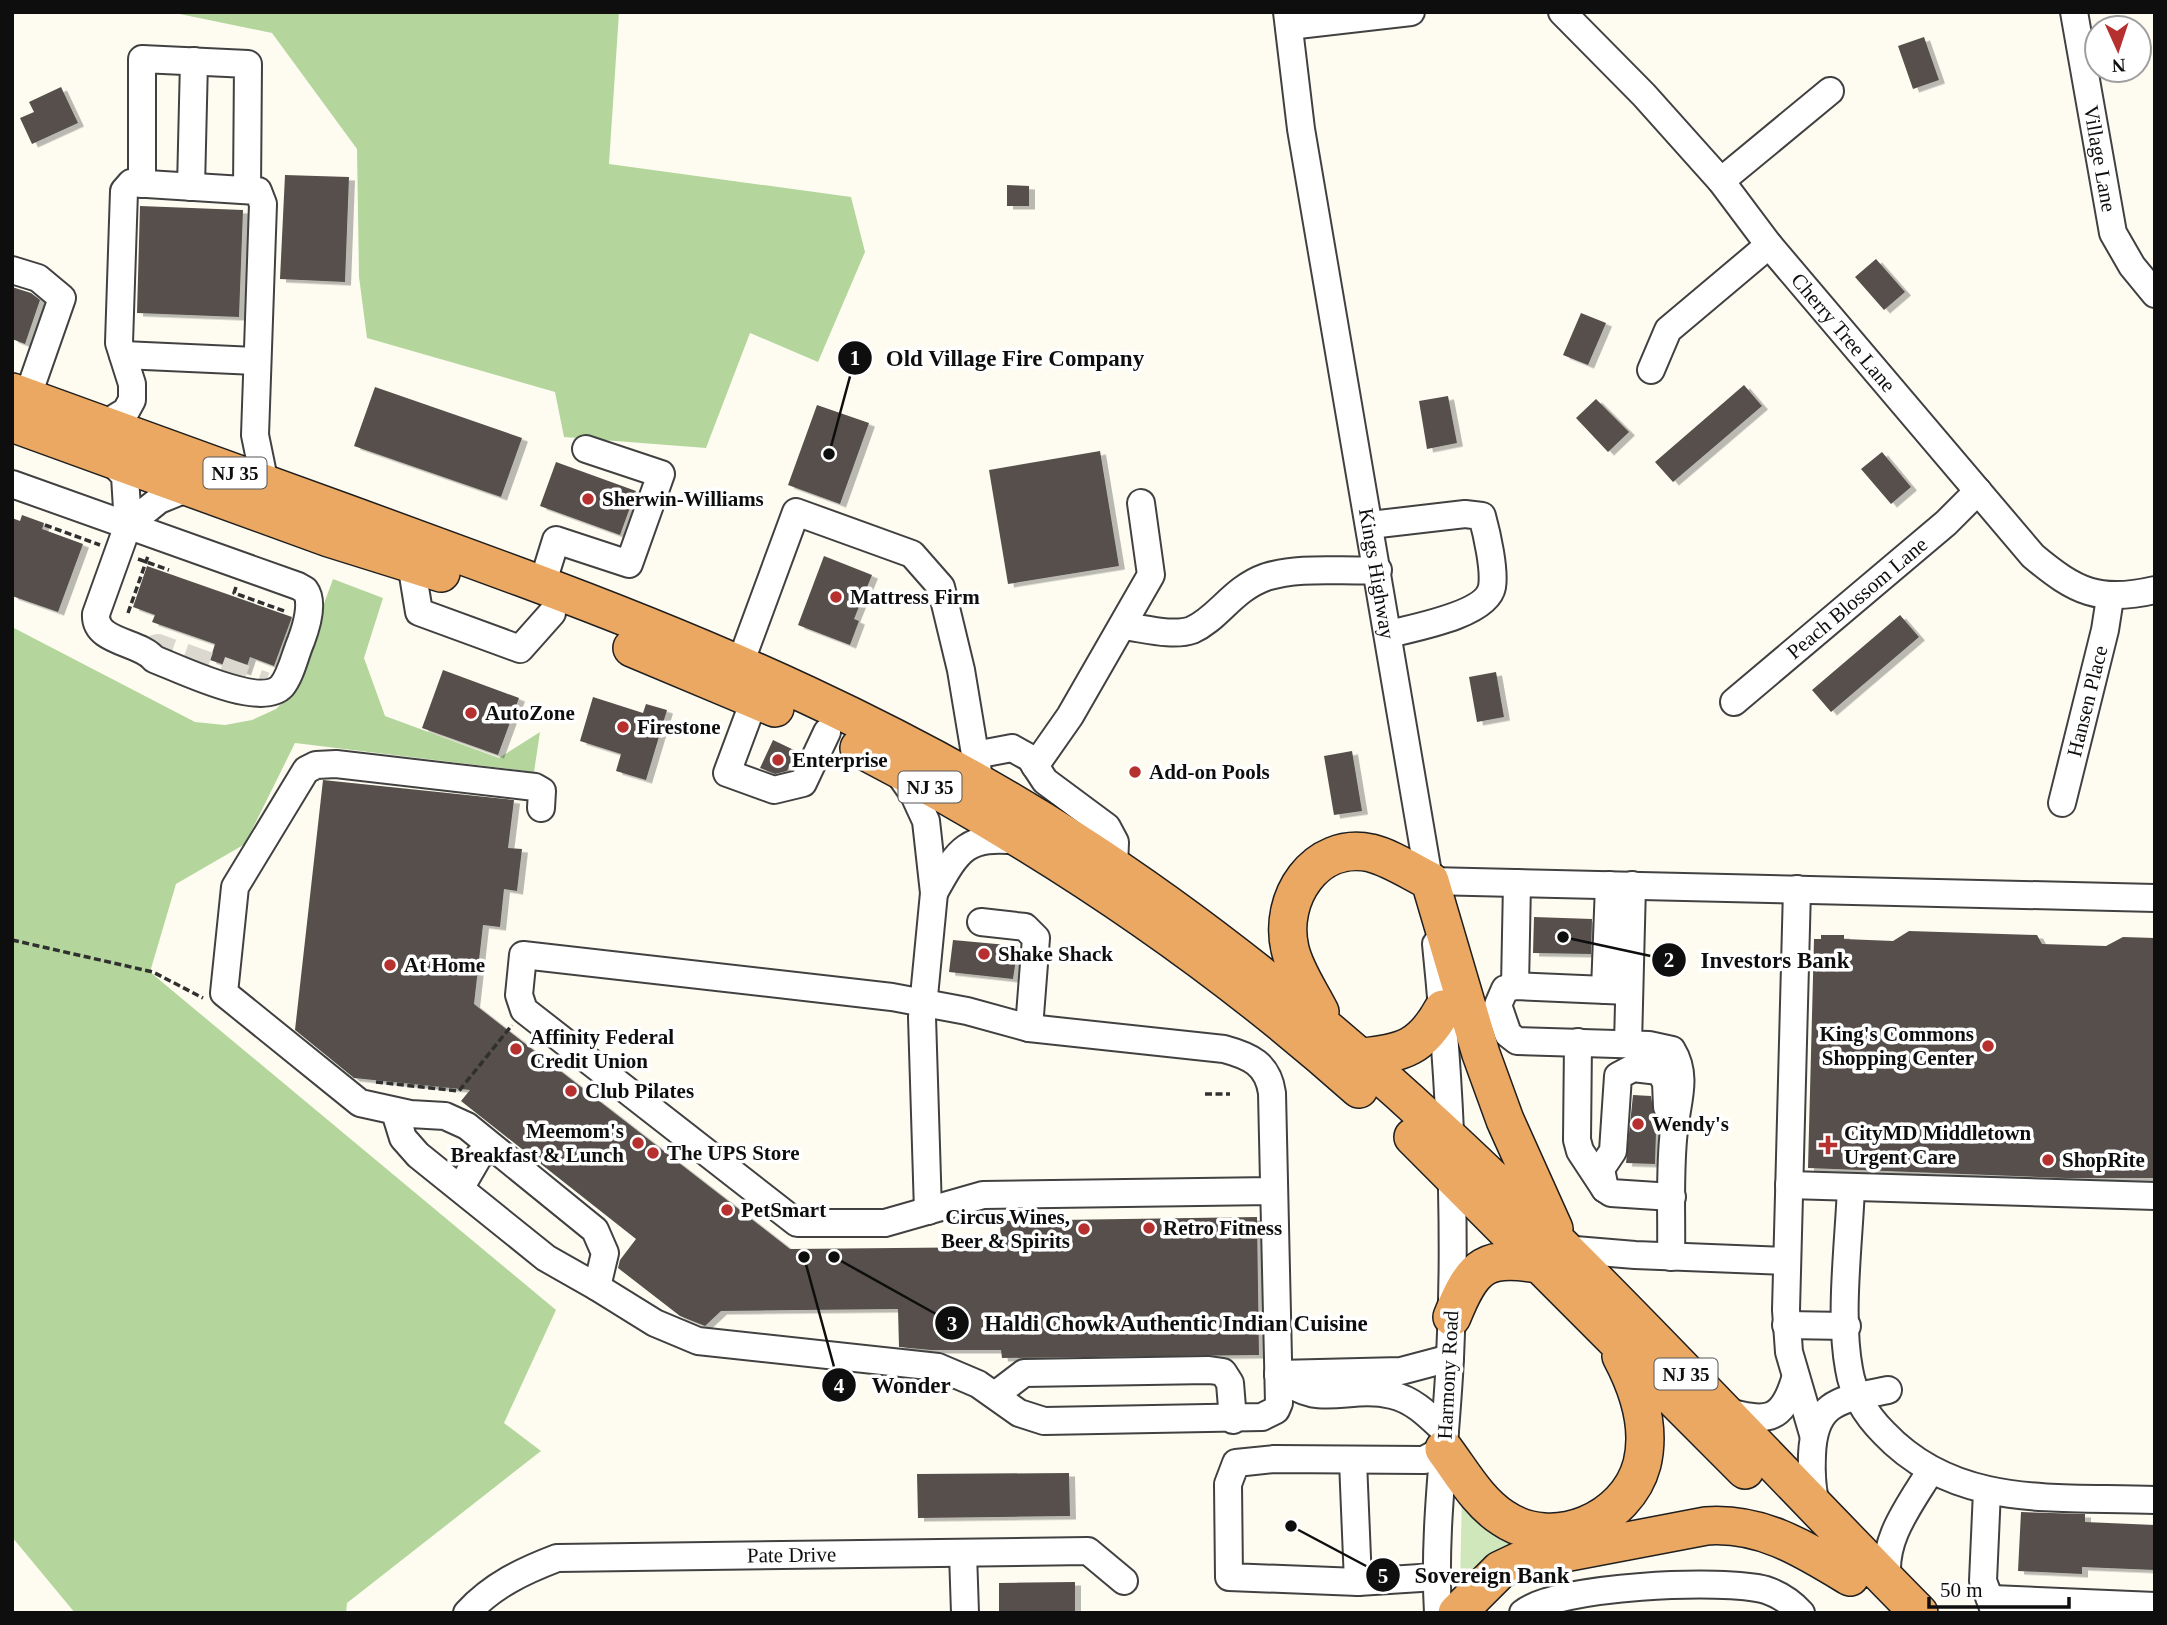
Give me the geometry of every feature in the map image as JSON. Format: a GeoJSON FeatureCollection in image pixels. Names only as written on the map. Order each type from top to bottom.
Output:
{"type":"FeatureCollection","features":[{"type":"Feature","properties":{"kind":"highway","name":"NJ 35"},"geometry":{"type":"LineString","coordinates":[[17,404],[105,441],[191,487],[329,538],[547,599]]}},
{"type":"Feature","properties":{"kind":"highway","name":"NJ 35"},"geometry":{"type":"LineString","coordinates":[[105,441],[265,484],[547,599],[742,684],[894,766],[1037,803],[1160,931],[1319,1054],[1453,1175],[1553,1257],[1722,1411],[1817,1509],[1887,1597]]}},
{"type":"Feature","properties":{"kind":"highway","name":"NJ 35"},"geometry":{"type":"LineString","coordinates":[[742,684],[803,693],[978,769],[1037,803],[1114,867],[1222,944],[1327,1027],[1451,1138],[1553,1257],[1609,1333],[1850,1577],[1919,1613]]}},
{"type":"Feature","properties":{"kind":"highway"},"geometry":{"type":"LineString","coordinates":[[1327,1027],[1290,950],[1287,928],[1291,902],[1298,887],[1322,861],[1354,851],[1376,855],[1430,881],[1497,1098],[1553,1257],[1504,1259],[1482,1268],[1464,1287],[1452,1317]]}},
{"type":"Feature","properties":{"kind":"highway"},"geometry":{"type":"LineString","coordinates":[[1362,1057],[1413,1046],[1424,1037],[1443,1009]]}},
{"type":"Feature","properties":{"kind":"highway"},"geometry":{"type":"LineString","coordinates":[[1445,1440],[1484,1504],[1504,1520],[1525,1528],[1560,1532],[1599,1519],[1628,1492],[1638,1474],[1645,1445],[1638,1394],[1609,1333]]}},
{"type":"Feature","properties":{"kind":"highway"},"geometry":{"type":"LineString","coordinates":[[1457,1613],[1500,1570],[1517,1562],[1706,1526],[1728,1524],[1769,1532],[1792,1542],[1850,1577]]}},
{"type":"Feature","properties":{"kind":"street"},"geometry":{"type":"LineString","coordinates":[[1288,19],[1411,12]]}},
{"type":"Feature","properties":{"kind":"street","name":"Cherry Tree Lane"},"geometry":{"type":"LineString","coordinates":[[1562,12],[1644,95],[1721,181],[1769,245],[2033,556],[2052,572],[2110,598]]}},
{"type":"Feature","properties":{"kind":"street","name":"Village Lane"},"geometry":{"type":"LineString","coordinates":[[2074,12],[2113,233],[2132,266],[2155,294]]}},
{"type":"Feature","properties":{"kind":"street","name":"Kings Highway"},"geometry":{"type":"LineString","coordinates":[[1288,19],[1301,130],[1430,881],[1443,1009],[1451,1138]]}},
{"type":"Feature","properties":{"kind":"street"},"geometry":{"type":"LineString","coordinates":[[137,183],[142,59],[248,64],[252,191],[263,204],[255,435],[265,484]]}},
{"type":"Feature","properties":{"kind":"street"},"geometry":{"type":"LineString","coordinates":[[191,187],[194,61]]}},
{"type":"Feature","properties":{"kind":"street"},"geometry":{"type":"LineString","coordinates":[[1721,181],[1829,90]]}},
{"type":"Feature","properties":{"kind":"street"},"geometry":{"type":"LineString","coordinates":[[12,484],[128,525],[302,588],[309,596],[307,624],[286,680],[276,691],[264,695],[250,694],[154,659],[148,650],[110,636],[97,625],[97,609],[128,525],[125,477],[105,441],[132,400],[132,384],[119,342],[124,191],[137,183],[252,191]]}},
{"type":"Feature","properties":{"kind":"street"},"geometry":{"type":"LineString","coordinates":[[1651,370],[1668,330],[1769,245]]}},
{"type":"Feature","properties":{"kind":"street"},"geometry":{"type":"LineString","coordinates":[[12,270],[38,278],[62,298],[17,404]]}},
{"type":"Feature","properties":{"kind":"street"},"geometry":{"type":"LineString","coordinates":[[123,355],[256,361]]}},
{"type":"Feature","properties":{"kind":"street"},"geometry":{"type":"LineString","coordinates":[[547,599],[556,540],[629,564],[662,474],[586,449]]}},
{"type":"Feature","properties":{"kind":"street"},"geometry":{"type":"LineString","coordinates":[[128,525],[159,500],[191,487]]}},
{"type":"Feature","properties":{"kind":"street","name":"Peach Blossom Lane"},"geometry":{"type":"LineString","coordinates":[[1734,702],[1947,523],[1978,491]]}},
{"type":"Feature","properties":{"kind":"street"},"geometry":{"type":"LineString","coordinates":[[934,893],[953,858],[969,844],[992,840],[1037,803],[1070,716],[1151,575],[1150,547],[1141,503]]}},
{"type":"Feature","properties":{"kind":"street"},"geometry":{"type":"LineString","coordinates":[[827,732],[803,783],[774,790],[727,773],[742,684],[813,506],[912,554],[941,587],[961,670],[978,769],[1012,748],[1030,758],[1037,803]]}},
{"type":"Feature","properties":{"kind":"street"},"geometry":{"type":"LineString","coordinates":[[1370,525],[1465,514],[1482,516],[1487,536],[1492,589],[1486,597],[1450,618],[1389,634]]}},
{"type":"Feature","properties":{"kind":"street"},"geometry":{"type":"LineString","coordinates":[[1123,626],[1173,632],[1191,630],[1245,586],[1265,578],[1289,571],[1378,570]]}},
{"type":"Feature","properties":{"kind":"street"},"geometry":{"type":"LineString","coordinates":[[2110,598],[2155,590]]}},
{"type":"Feature","properties":{"kind":"street","name":"Hansen Place"},"geometry":{"type":"LineString","coordinates":[[2062,803],[2105,630],[2110,598]]}},
{"type":"Feature","properties":{"kind":"street"},"geometry":{"type":"LineString","coordinates":[[541,808],[542,791],[535,787],[335,764],[316,765],[299,778],[235,887],[224,993],[342,1092],[360,1103],[395,1112],[445,1116],[467,1126],[595,1230],[605,1253],[597,1287]]}},
{"type":"Feature","properties":{"kind":"street"},"geometry":{"type":"LineString","coordinates":[[894,766],[914,795],[926,821],[934,893],[923,1002],[928,1211]]}},
{"type":"Feature","properties":{"kind":"street"},"geometry":{"type":"LineString","coordinates":[[1430,881],[2155,898]]}},
{"type":"Feature","properties":{"kind":"street"},"geometry":{"type":"LineString","coordinates":[[1515,986],[1517,883]]}},
{"type":"Feature","properties":{"kind":"street"},"geometry":{"type":"LineString","coordinates":[[1613,885],[1610,990],[1628,1044]]}},
{"type":"Feature","properties":{"kind":"street"},"geometry":{"type":"LineString","coordinates":[[1797,889],[1786,1325],[1795,1379],[1813,1434]]}},
{"type":"Feature","properties":{"kind":"street"},"geometry":{"type":"LineString","coordinates":[[981,922],[1025,927],[1036,938],[1029,1028]]}},
{"type":"Feature","properties":{"kind":"street"},"geometry":{"type":"LineString","coordinates":[[395,1112],[403,1138],[418,1155],[546,1258],[655,1323],[698,1341],[938,1367],[978,1384],[1019,1413],[1044,1421],[1233,1420],[1262,1417],[1276,1410],[1279,1403],[1270,1082],[1252,1057],[1224,1049],[1029,1028],[923,1002],[523,955],[519,995],[524,1010],[797,1223],[885,1223],[983,1195],[1273,1191]]}},
{"type":"Feature","properties":{"kind":"street"},"geometry":{"type":"LineString","coordinates":[[1610,990],[1515,986],[1505,989],[1498,1005],[1512,1039],[1662,1046],[1672,1050],[1678,1060],[1680,1104],[1674,1129],[1671,1257]]}},
{"type":"Feature","properties":{"kind":"street"},"geometry":{"type":"LineString","coordinates":[[1578,1042],[1578,1146],[1605,1189],[1618,1195],[1672,1197]]}},
{"type":"Feature","properties":{"kind":"street"},"geometry":{"type":"LineString","coordinates":[[1605,1189],[1601,1170],[1612,1151],[1615,1085],[1621,1072],[1642,1067],[1662,1073],[1674,1129]]}},
{"type":"Feature","properties":{"kind":"street","name":"Harmony Road"},"geometry":{"type":"LineString","coordinates":[[1438,1613],[1436,1577],[1452,1317],[1451,1138]]}},
{"type":"Feature","properties":{"kind":"street"},"geometry":{"type":"LineString","coordinates":[[461,1187],[479,1156],[492,1148]]}},
{"type":"Feature","properties":{"kind":"street"},"geometry":{"type":"LineString","coordinates":[[1789,1185],[2155,1196]]}},
{"type":"Feature","properties":{"kind":"street"},"geometry":{"type":"LineString","coordinates":[[1852,1187],[1847,1326],[1849,1370],[1857,1396],[1886,1436],[1931,1470],[1956,1483],[1987,1492],[2155,1500]]}},
{"type":"Feature","properties":{"kind":"street"},"geometry":{"type":"LineString","coordinates":[[1553,1257],[1787,1261]]}},
{"type":"Feature","properties":{"kind":"street"},"geometry":{"type":"LineString","coordinates":[[1786,1325],[1847,1326]]}},
{"type":"Feature","properties":{"kind":"street"},"geometry":{"type":"LineString","coordinates":[[1278,1374],[1401,1371],[1450,1358]]}},
{"type":"Feature","properties":{"kind":"street"},"geometry":{"type":"LineString","coordinates":[[995,1395],[1024,1373],[1209,1370],[1223,1372],[1230,1382],[1233,1420]]}},
{"type":"Feature","properties":{"kind":"street"},"geometry":{"type":"LineString","coordinates":[[1278,1374],[1305,1393],[1394,1395],[1421,1409],[1445,1440],[1424,1460],[1274,1459],[1236,1463],[1228,1484],[1229,1577],[1358,1582],[1436,1577]]}},
{"type":"Feature","properties":{"kind":"street"},"geometry":{"type":"LineString","coordinates":[[1722,1411],[1758,1418],[1773,1416],[1784,1408],[1795,1379]]}},
{"type":"Feature","properties":{"kind":"street"},"geometry":{"type":"LineString","coordinates":[[1817,1509],[1811,1473],[1813,1434],[1822,1413],[1857,1396],[1888,1390]]}},
{"type":"Feature","properties":{"kind":"street"},"geometry":{"type":"LineString","coordinates":[[1353,1461],[1358,1582]]}},
{"type":"Feature","properties":{"kind":"street"},"geometry":{"type":"LineString","coordinates":[[1887,1597],[1887,1554],[1891,1541],[1931,1470]]}},
{"type":"Feature","properties":{"kind":"street"},"geometry":{"type":"LineString","coordinates":[[1987,1492],[1983,1581],[1993,1606],[2155,1606]]}},
{"type":"Feature","properties":{"kind":"street","name":"Pate Drive"},"geometry":{"type":"LineString","coordinates":[[467,1613],[480,1599],[515,1574],[557,1558],[1088,1551],[1124,1581]]}},
{"type":"Feature","properties":{"kind":"street"},"geometry":{"type":"LineString","coordinates":[[963,1553],[965,1613]]}},
{"type":"Feature","properties":{"kind":"street"},"geometry":{"type":"LineString","coordinates":[[1523,1613],[1541,1603],[1570,1605],[1621,1588],[1646,1584],[1764,1589],[1787,1598],[1801,1613]]}},
{"type":"Feature","properties":{"kind":"street"},"geometry":{"type":"LineString","coordinates":[[1621,1588],[1645,1593],[1759,1599],[1775,1603],[1789,1613]]}},
{"type":"Feature","properties":{"kind":"path"},"geometry":{"type":"LineString","coordinates":[[45,525],[105,547]]}},
{"type":"Feature","properties":{"kind":"path"},"geometry":{"type":"LineString","coordinates":[[128,613],[156,536]]}},
{"type":"Feature","properties":{"kind":"path"},"geometry":{"type":"LineString","coordinates":[[130,556],[169,570]]}},
{"type":"Feature","properties":{"kind":"path"},"geometry":{"type":"LineString","coordinates":[[12,940],[153,972],[210,1004]]}},
{"type":"Feature","properties":{"kind":"path"},"geometry":{"type":"LineString","coordinates":[[364,1081],[459,1091],[524,1010]]}},
{"type":"Feature","properties":{"kind":"path"},"geometry":{"type":"LineString","coordinates":[[1205,1094],[1230,1094]]}},
{"type":"Feature","properties":{"kind":"green space"},"geometry":{"type":"Polygon","coordinates":[[[170,12],[619,12],[609,164],[851,197],[865,252],[818,362],[750,333],[706,448],[564,437],[555,392],[367,338],[359,277],[357,149],[272,33],[170,12]]]}},
{"type":"Feature","properties":{"kind":"green space"},"geometry":{"type":"Polygon","coordinates":[[[333,579],[383,598],[364,658],[385,716],[499,758],[540,732],[534,772],[295,743],[245,844],[176,884],[150,972],[556,1310],[504,1423],[541,1451],[347,1603],[346,1613],[75,1613],[12,1537],[12,627],[195,722],[225,725],[252,720],[276,709],[291,694],[333,579]]]}},
{"type":"Feature","properties":{"kind":"green space"},"geometry":{"type":"Polygon","coordinates":[[[1462,1492],[1520,1540],[1460,1586],[1462,1492]]]}},
{"type":"Feature","properties":{"kind":"building"},"geometry":{"type":"Polygon","coordinates":[[[1924,37],[1939,80],[1913,89],[1898,46],[1924,37]]]}},
{"type":"Feature","properties":{"kind":"building"},"geometry":{"type":"Polygon","coordinates":[[[61,87],[78,123],[32,144],[20,118],[34,112],[29,102],[61,87]]]}},
{"type":"Feature","properties":{"kind":"building"},"geometry":{"type":"Polygon","coordinates":[[[285,175],[349,177],[345,282],[280,279],[285,175]]]}},
{"type":"Feature","properties":{"kind":"building"},"geometry":{"type":"Polygon","coordinates":[[[1007,185],[1029,186],[1029,206],[1007,206],[1007,185]]]}},
{"type":"Feature","properties":{"kind":"building"},"geometry":{"type":"Polygon","coordinates":[[[140,206],[243,210],[239,317],[137,313],[140,206]]]}},
{"type":"Feature","properties":{"kind":"building"},"geometry":{"type":"Polygon","coordinates":[[[1876,259],[1905,292],[1884,310],[1855,277],[1876,259]]]}},
{"type":"Feature","properties":{"kind":"building"},"geometry":{"type":"Polygon","coordinates":[[[12,287],[31,293],[40,300],[25,344],[12,339],[12,287]]]}},
{"type":"Feature","properties":{"kind":"building"},"geometry":{"type":"Polygon","coordinates":[[[1581,313],[1606,323],[1588,365],[1563,355],[1581,313]]]}},
{"type":"Feature","properties":{"kind":"building"},"geometry":{"type":"Polygon","coordinates":[[[1744,385],[1762,406],[1673,482],[1655,462],[1744,385]]]}},
{"type":"Feature","properties":{"kind":"building"},"geometry":{"type":"Polygon","coordinates":[[[375,387],[522,438],[501,497],[354,446],[375,387]]]}},
{"type":"Feature","properties":{"kind":"building"},"geometry":{"type":"Polygon","coordinates":[[[1448,396],[1457,443],[1427,449],[1419,401],[1448,396]]]}},
{"type":"Feature","properties":{"kind":"building"},"geometry":{"type":"Polygon","coordinates":[[[1596,399],[1629,432],[1608,452],[1576,418],[1596,399]]]}},
{"type":"Feature","properties":{"kind":"building"},"geometry":{"type":"Polygon","coordinates":[[[817,405],[869,423],[840,504],[788,485],[817,405]]]}},
{"type":"Feature","properties":{"kind":"building"},"geometry":{"type":"Polygon","coordinates":[[[1100,451],[1119,566],[1008,584],[989,470],[1100,451]]]}},
{"type":"Feature","properties":{"kind":"building"},"geometry":{"type":"Polygon","coordinates":[[[1882,452],[1911,487],[1891,504],[1861,469],[1882,452]]]}},
{"type":"Feature","properties":{"kind":"building","name":"Sherwin-Williams"},"geometry":{"type":"Polygon","coordinates":[[[556,462],[636,491],[620,535],[540,506],[556,462]]]}},
{"type":"Feature","properties":{"kind":"building"},"geometry":{"type":"Polygon","coordinates":[[[22,515],[44,523],[42,529],[83,544],[58,612],[12,596],[12,518],[20,521],[22,515]]]}},
{"type":"Feature","properties":{"kind":"building","name":"Mattress Firm"},"geometry":{"type":"Polygon","coordinates":[[[824,556],[872,575],[854,619],[859,621],[850,645],[798,625],[824,556]]]}},
{"type":"Feature","properties":{"kind":"building"},"geometry":{"type":"Polygon","coordinates":[[[147,566],[292,617],[274,666],[250,657],[245,672],[210,660],[215,644],[152,622],[155,615],[133,607],[147,566]]]}},
{"type":"Feature","properties":{"kind":"building"},"geometry":{"type":"Polygon","coordinates":[[[1900,615],[1919,637],[1831,712],[1812,690],[1900,615]]]}},
{"type":"Feature","properties":{"kind":"building","name":"AutoZone"},"geometry":{"type":"Polygon","coordinates":[[[443,670],[519,698],[498,755],[422,728],[443,670]]]}},
{"type":"Feature","properties":{"kind":"building"},"geometry":{"type":"Polygon","coordinates":[[[1496,672],[1504,717],[1477,722],[1469,677],[1496,672]]]}},
{"type":"Feature","properties":{"kind":"building","name":"Firestone"},"geometry":{"type":"Polygon","coordinates":[[[593,697],[643,713],[646,704],[667,710],[646,780],[616,771],[621,754],[580,741],[593,697]]]}},
{"type":"Feature","properties":{"kind":"building","name":"Enterprise"},"geometry":{"type":"Polygon","coordinates":[[[773,740],[796,751],[787,771],[775,774],[760,768],[773,740]]]}},
{"type":"Feature","properties":{"kind":"building"},"geometry":{"type":"Polygon","coordinates":[[[1352,751],[1362,811],[1334,815],[1324,756],[1352,751]]]}},
{"type":"Feature","properties":{"kind":"building"},"geometry":{"type":"Polygon","coordinates":[[[323,780],[514,800],[508,848],[522,849],[517,891],[504,889],[500,927],[483,925],[474,1004],[790,1249],[1001,1247],[1000,1221],[1257,1217],[1259,1355],[1002,1358],[1001,1350],[899,1347],[898,1309],[721,1311],[705,1326],[680,1316],[618,1268],[620,1260],[636,1239],[461,1101],[470,1090],[354,1078],[295,1030],[323,780]]]}},
{"type":"Feature","properties":{"kind":"building"},"geometry":{"type":"Polygon","coordinates":[[[1534,917],[1592,919],[1591,954],[1533,953],[1534,917]]]}},
{"type":"Feature","properties":{"kind":"building","name":"King's Commons Shopping Center"},"geometry":{"type":"Polygon","coordinates":[[[1909,931],[2037,935],[2042,944],[2106,946],[2123,937],[2155,938],[2155,1178],[2066,1178],[1808,1168],[1814,939],[1821,939],[1821,935],[1844,935],[1844,939],[1893,941],[1909,931]]]}},
{"type":"Feature","properties":{"kind":"building","name":"Shake Shack"},"geometry":{"type":"Polygon","coordinates":[[[953,940],[1018,946],[1013,979],[949,972],[953,940]]]}},
{"type":"Feature","properties":{"kind":"building"},"geometry":{"type":"Polygon","coordinates":[[[1633,1095],[1651,1096],[1656,1132],[1655,1164],[1626,1163],[1633,1095]]]}},
{"type":"Feature","properties":{"kind":"building"},"geometry":{"type":"Polygon","coordinates":[[[1069,1473],[1070,1516],[918,1518],[917,1474],[1069,1473]]]}},
{"type":"Feature","properties":{"kind":"building"},"geometry":{"type":"Polygon","coordinates":[[[2021,1512],[2085,1514],[2085,1522],[2155,1525],[2155,1570],[2082,1567],[2082,1574],[2018,1571],[2021,1512]]]}},
{"type":"Feature","properties":{"kind":"building"},"geometry":{"type":"Polygon","coordinates":[[[1075,1582],[1075,1613],[999,1613],[999,1583],[1075,1582]]]}},
{"type":"Feature","properties":{"kind":"tunnel"},"geometry":{"type":"LineString","coordinates":[[147,650],[158,647],[265,685]]}},
{"type":"Feature","properties":{"kind":"place","name":"Old Village Fire Company"},"geometry":{"type":"Point","coordinates":[829,454]}},
{"type":"Feature","properties":{"kind":"place","name":"Sherwin-Williams"},"geometry":{"type":"Point","coordinates":[588,499]}},
{"type":"Feature","properties":{"kind":"place","name":"Mattress Firm"},"geometry":{"type":"Point","coordinates":[836,597]}},
{"type":"Feature","properties":{"kind":"place","name":"AutoZone"},"geometry":{"type":"Point","coordinates":[471,713]}},
{"type":"Feature","properties":{"kind":"place","name":"Firestone"},"geometry":{"type":"Point","coordinates":[623,727]}},
{"type":"Feature","properties":{"kind":"place","name":"Enterprise"},"geometry":{"type":"Point","coordinates":[778,760]}},
{"type":"Feature","properties":{"kind":"place","name":"Add-on Pools"},"geometry":{"type":"Point","coordinates":[1135,772]}},
{"type":"Feature","properties":{"kind":"place","name":"Investors Bank"},"geometry":{"type":"Point","coordinates":[1563,937]}},
{"type":"Feature","properties":{"kind":"place","name":"Shake Shack"},"geometry":{"type":"Point","coordinates":[984,954]}},
{"type":"Feature","properties":{"kind":"place","name":"At Home"},"geometry":{"type":"Point","coordinates":[390,965]}},
{"type":"Feature","properties":{"kind":"place","name":"King's Commons Shopping Center"},"geometry":{"type":"Point","coordinates":[1988,1046]}},
{"type":"Feature","properties":{"kind":"place","name":"Affinity Federal Credit Union"},"geometry":{"type":"Point","coordinates":[516,1049]}},
{"type":"Feature","properties":{"kind":"place","name":"Club Pilates"},"geometry":{"type":"Point","coordinates":[571,1091]}},
{"type":"Feature","properties":{"kind":"place","name":"Wendy's"},"geometry":{"type":"Point","coordinates":[1638,1124]}},
{"type":"Feature","properties":{"kind":"place","name":"Meemom's Breakfast & Lunch"},"geometry":{"type":"Point","coordinates":[638,1143]}},
{"type":"Feature","properties":{"kind":"place","name":"CityMD Middletown Urgent Care"},"geometry":{"type":"Point","coordinates":[1828,1145]}},
{"type":"Feature","properties":{"kind":"place","name":"The UPS Store"},"geometry":{"type":"Point","coordinates":[653,1153]}},
{"type":"Feature","properties":{"kind":"place","name":"ShopRite"},"geometry":{"type":"Point","coordinates":[2048,1160]}},
{"type":"Feature","properties":{"kind":"place","name":"PetSmart"},"geometry":{"type":"Point","coordinates":[727,1210]}},
{"type":"Feature","properties":{"kind":"place","name":"Retro Fitness"},"geometry":{"type":"Point","coordinates":[1149,1228]}},
{"type":"Feature","properties":{"kind":"place","name":"Circus Wines, Beer & Spirits"},"geometry":{"type":"Point","coordinates":[1084,1229]}},
{"type":"Feature","properties":{"kind":"place","name":"Wonder"},"geometry":{"type":"Point","coordinates":[804,1257]}},
{"type":"Feature","properties":{"kind":"place","name":"Haldi Chowk Authentic Indian Cuisine"},"geometry":{"type":"Point","coordinates":[834,1257]}},
{"type":"Feature","properties":{"kind":"place","name":"Sovereign Bank"},"geometry":{"type":"Point","coordinates":[1291,1526]}}]}
